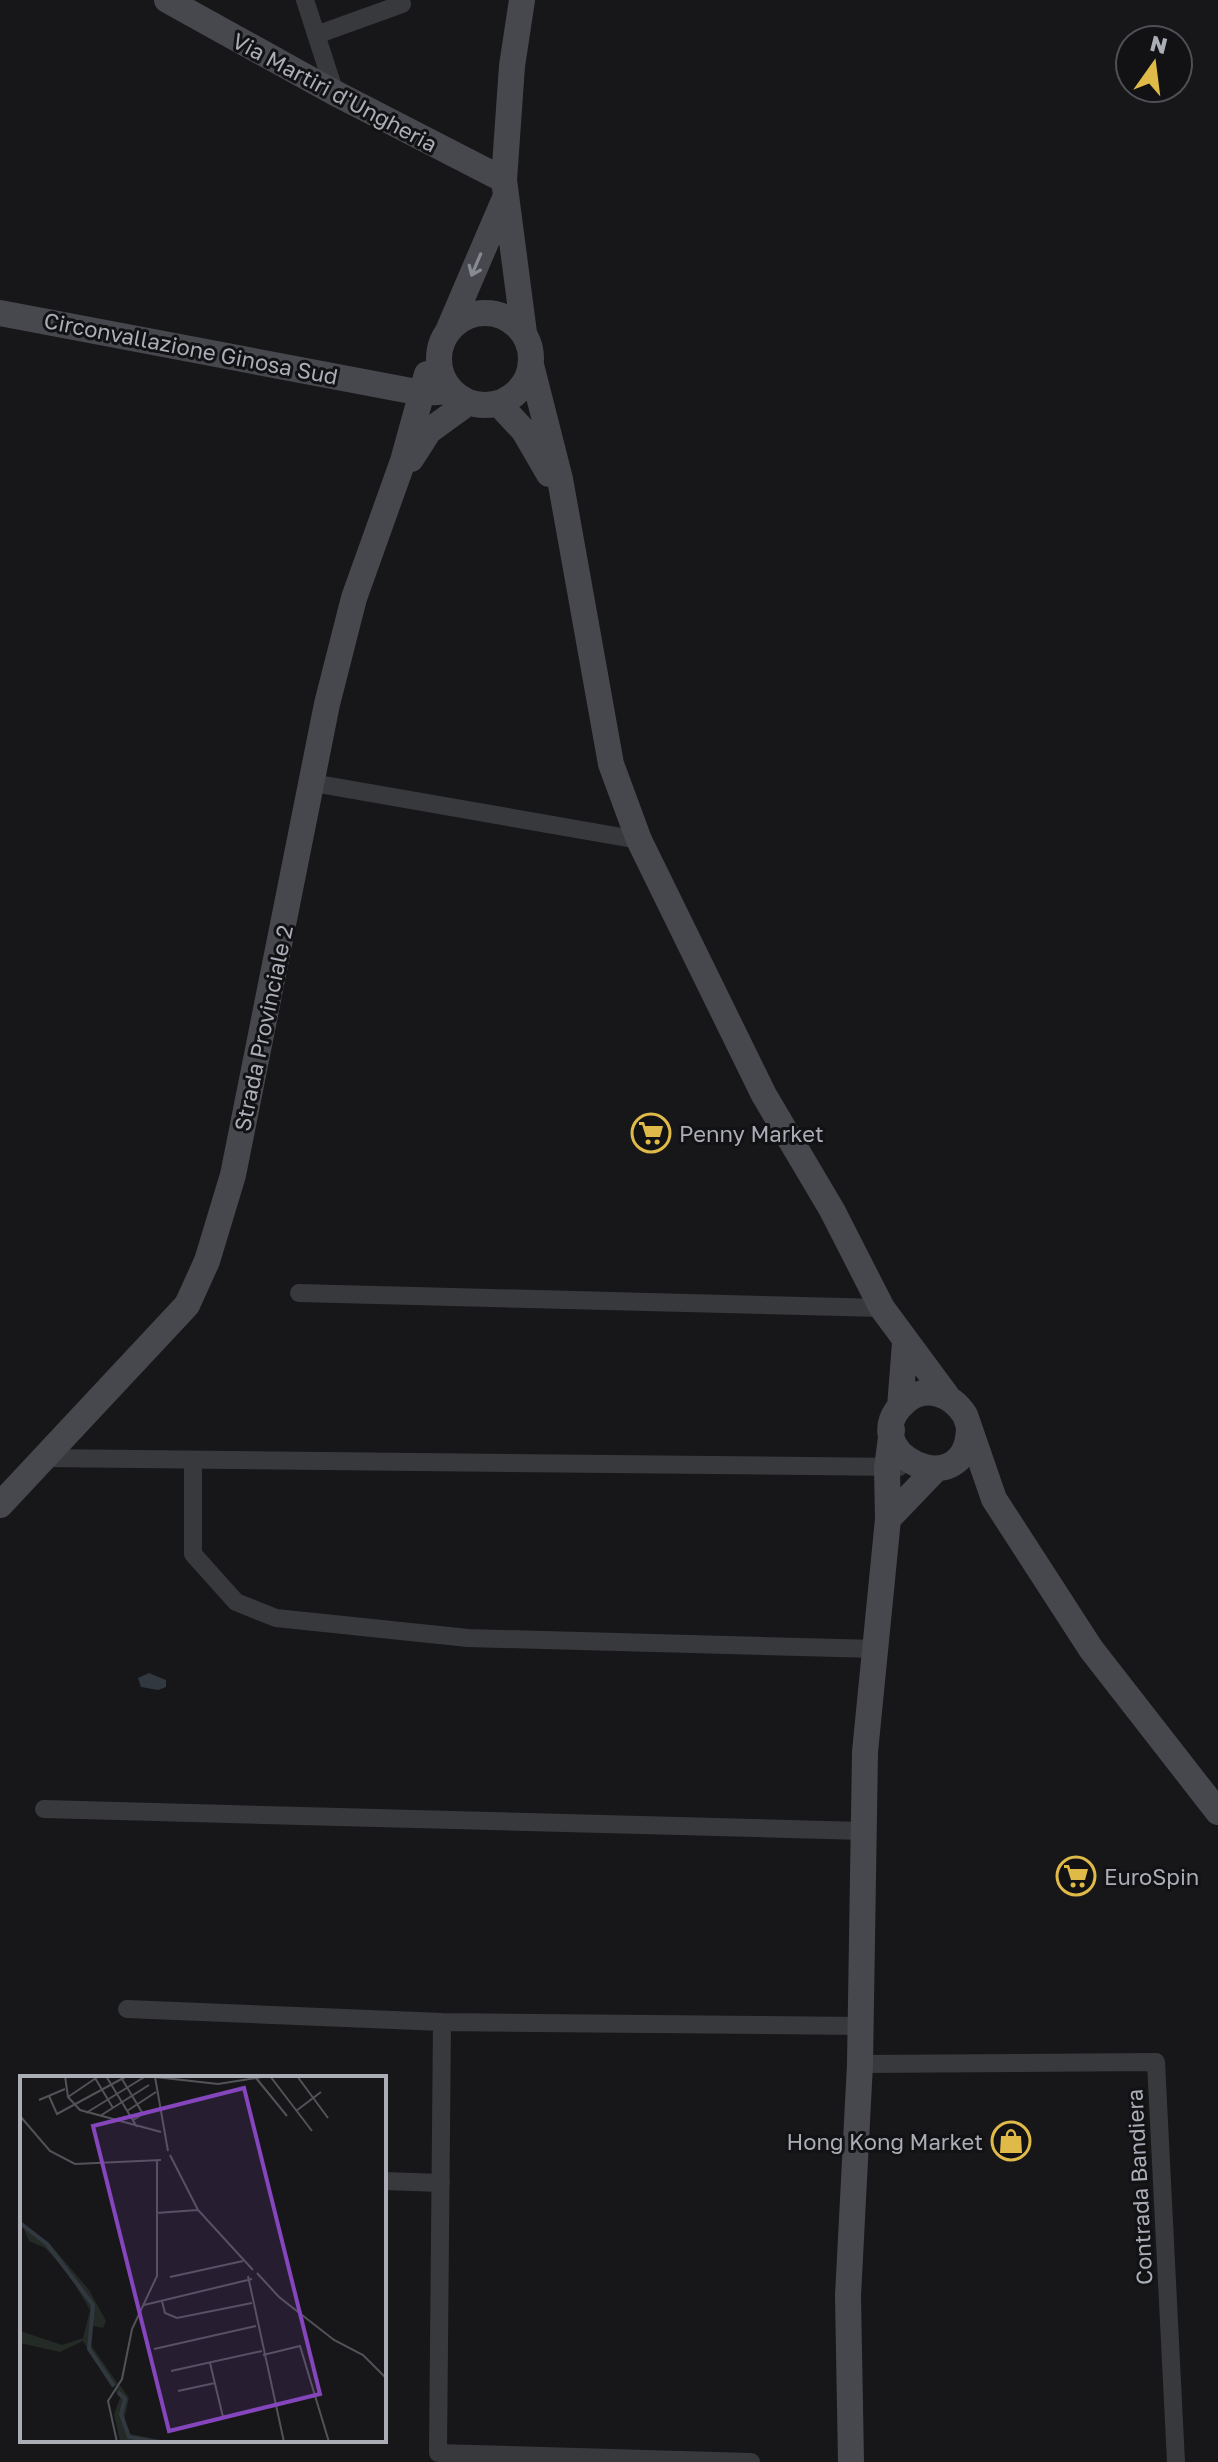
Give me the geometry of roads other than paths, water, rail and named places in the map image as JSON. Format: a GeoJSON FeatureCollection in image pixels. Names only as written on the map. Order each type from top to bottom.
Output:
{"type":"FeatureCollection","features":[{"type":"Feature","properties":{"kind":"main road","name":"Via Martiri d'Ungheria"},"geometry":{"type":"LineString","coordinates":[[167,0],[504,189]]}},
{"type":"Feature","properties":{"kind":"main road"},"geometry":{"type":"LineString","coordinates":[[522,0],[512,66],[504,189],[524,333],[565,507],[611,764],[639,840],[764,1095],[832,1210],[882,1308],[905,1343],[965,1415],[994,1499],[1091,1649],[1218,1812]]}},
{"type":"Feature","properties":{"kind":"main road"},"geometry":{"type":"LineString","coordinates":[[396,482],[434,363],[504,189]]}},
{"type":"Feature","properties":{"kind":"main road","name":"Circonvallazione Ginosa Sud"},"geometry":{"type":"LineString","coordinates":[[0,313],[383,384],[406,383],[434,363],[460,396]]}},
{"type":"Feature","properties":{"kind":"main road"},"geometry":{"type":"LineString","coordinates":[[434,363],[457,322],[485,313],[500,315],[524,333]]}},
{"type":"Feature","properties":{"kind":"main road"},"geometry":{"type":"LineString","coordinates":[[434,363],[440,366],[460,396],[498,403],[540,454],[565,507]]}},
{"type":"Feature","properties":{"kind":"main road"},"geometry":{"type":"LineString","coordinates":[[498,403],[521,389],[531,365]]}},
{"type":"Feature","properties":{"kind":"main road"},"geometry":{"type":"LineString","coordinates":[[396,482],[429,431],[460,396]]}},
{"type":"Feature","properties":{"kind":"main road","name":"Strada Provinciale 2"},"geometry":{"type":"LineString","coordinates":[[0,1505],[187,1305],[207,1261],[233,1175],[327,704],[354,598],[396,482]]}},
{"type":"Feature","properties":{"kind":"main road"},"geometry":{"type":"LineString","coordinates":[[851,2462],[848,2296],[860,2064],[865,1752],[888,1519],[887,1468],[905,1343]]}},
{"type":"Feature","properties":{"kind":"main road"},"geometry":{"type":"LineString","coordinates":[[896,1418],[922,1393],[947,1396]]}},
{"type":"Feature","properties":{"kind":"main road"},"geometry":{"type":"LineString","coordinates":[[896,1418],[900,1454],[934,1466],[994,1499]]}},
{"type":"Feature","properties":{"kind":"main road"},"geometry":{"type":"LineString","coordinates":[[888,1519],[934,1466],[964,1448],[969,1427]]}},
{"type":"Feature","properties":{"kind":"street"},"geometry":{"type":"LineString","coordinates":[[305,0],[335,93]]}},
{"type":"Feature","properties":{"kind":"street"},"geometry":{"type":"LineString","coordinates":[[316,35],[402,4],[400,0]]}},
{"type":"Feature","properties":{"kind":"street"},"geometry":{"type":"LineString","coordinates":[[313,783],[639,840]]}},
{"type":"Feature","properties":{"kind":"street"},"geometry":{"type":"LineString","coordinates":[[299,1293],[882,1308]]}},
{"type":"Feature","properties":{"kind":"street"},"geometry":{"type":"LineString","coordinates":[[42,1458],[887,1468],[934,1466]]}},
{"type":"Feature","properties":{"kind":"street"},"geometry":{"type":"LineString","coordinates":[[193,1461],[193,1554],[236,1602],[276,1618],[468,1638],[876,1649]]}},
{"type":"Feature","properties":{"kind":"street"},"geometry":{"type":"LineString","coordinates":[[44,1809],[863,1831]]}},
{"type":"Feature","properties":{"kind":"street"},"geometry":{"type":"LineString","coordinates":[[127,2009],[442,2022],[861,2026]]}},
{"type":"Feature","properties":{"kind":"street"},"geometry":{"type":"LineString","coordinates":[[442,2022],[438,2453],[751,2462]]}},
{"type":"Feature","properties":{"kind":"street","name":"Contrada Bandiera"},"geometry":{"type":"LineString","coordinates":[[860,2064],[1156,2062],[1176,2462]]}},
{"type":"Feature","properties":{"kind":"street"},"geometry":{"type":"LineString","coordinates":[[386,2181],[441,2183]]}},
{"type":"Feature","properties":{"kind":"place","name":"Penny Market"},"geometry":{"type":"Point","coordinates":[651,1133]}},
{"type":"Feature","properties":{"kind":"place","name":"EuroSpin"},"geometry":{"type":"Point","coordinates":[1076,1876]}},
{"type":"Feature","properties":{"kind":"place","name":"Hong Kong Market"},"geometry":{"type":"Point","coordinates":[1011,2141]}}]}
